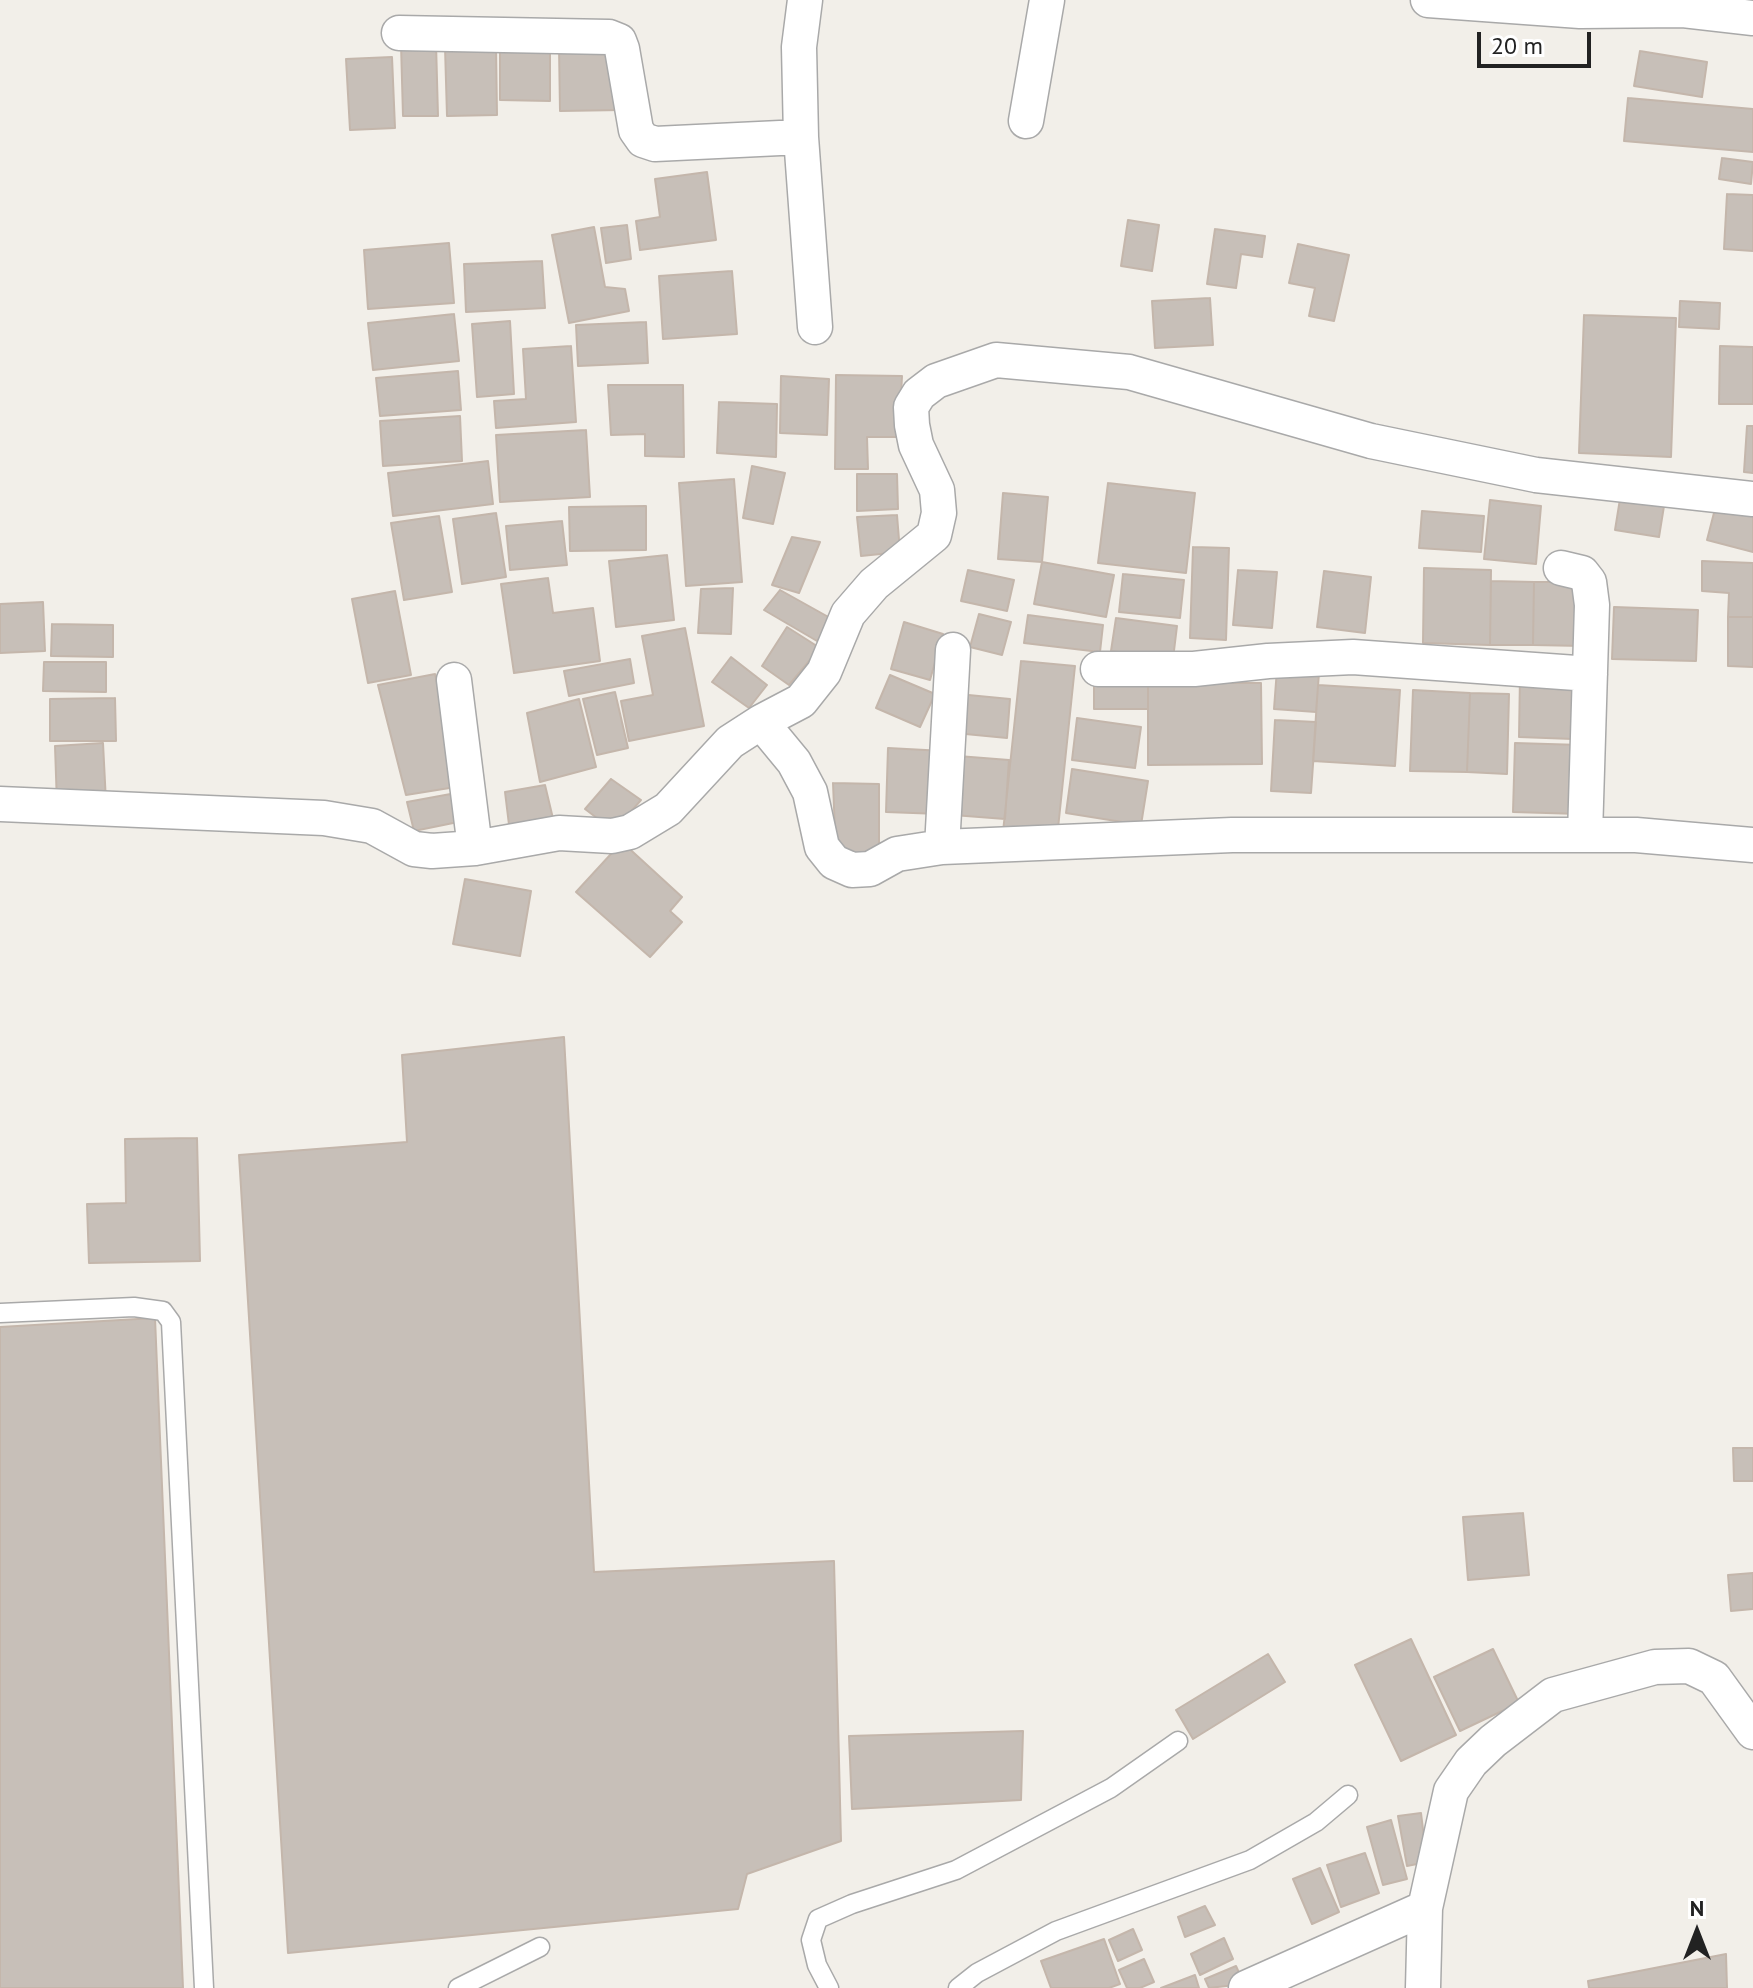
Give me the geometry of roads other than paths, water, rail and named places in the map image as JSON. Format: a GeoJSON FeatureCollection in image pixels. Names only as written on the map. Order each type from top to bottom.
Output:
{"type":"FeatureCollection","features":[{"type":"Feature","properties":{"kind":"street"},"geometry":{"type":"LineString","coordinates":[[805,0],[799,47],[801,137],[815,327]]}},
{"type":"Feature","properties":{"kind":"street"},"geometry":{"type":"LineString","coordinates":[[1026,121],[1047,0]]}},
{"type":"Feature","properties":{"kind":"street"},"geometry":{"type":"LineString","coordinates":[[1428,0],[1580,11],[1683,10],[1753,18]]}},
{"type":"Feature","properties":{"kind":"street"},"geometry":{"type":"LineString","coordinates":[[399,33],[609,37],[619,41],[622,49],[636,130],[643,140],[655,144],[801,137]]}},
{"type":"Feature","properties":{"kind":"street"},"geometry":{"type":"LineString","coordinates":[[0,804],[324,818],[372,826],[414,849],[475,848],[559,833],[612,836],[630,832],[668,809],[730,742],[801,701],[824,672],[848,614],[874,584],[934,535],[939,513],[937,490],[912,425],[911,407],[919,394],[936,381],[996,360],[1129,372],[1371,441],[1536,475],[1753,499]]}},
{"type":"Feature","properties":{"kind":"street"},"geometry":{"type":"LineString","coordinates":[[1561,568],[1582,573],[1589,582],[1592,605],[1585,835]]}},
{"type":"Feature","properties":{"kind":"street"},"geometry":{"type":"LineString","coordinates":[[942,847],[953,650]]}},
{"type":"Feature","properties":{"kind":"street"},"geometry":{"type":"LineString","coordinates":[[1098,669],[1194,669],[1353,657],[1590,674]]}},
{"type":"Feature","properties":{"kind":"street"},"geometry":{"type":"LineString","coordinates":[[454,680],[475,848]]}},
{"type":"Feature","properties":{"kind":"street"},"geometry":{"type":"LineString","coordinates":[[761,722],[794,762],[810,792],[822,847],[834,862],[852,870],[870,869],[897,854],[942,847],[1232,835],[1585,835],[1753,845]]}},
{"type":"Feature","properties":{"kind":"street"},"geometry":{"type":"LineString","coordinates":[[1423,1988],[1425,1908],[1451,1791],[1471,1762],[1493,1741],[1553,1695],[1655,1667],[1689,1666],[1714,1678],[1753,1732]]}},
{"type":"Feature","properties":{"kind":"street"},"geometry":{"type":"LineString","coordinates":[[1246,1988],[1425,1908]]}},
{"type":"Feature","properties":{"kind":"lane"},"geometry":{"type":"LineString","coordinates":[[0,1313],[134,1307],[163,1311],[171,1322],[204,1988]]}},
{"type":"Feature","properties":{"kind":"lane"},"geometry":{"type":"LineString","coordinates":[[829,1988],[817,1965],[811,1940],[818,1919],[852,1904],[956,1870],[1111,1788],[1178,1741]]}},
{"type":"Feature","properties":{"kind":"lane"},"geometry":{"type":"LineString","coordinates":[[958,1988],[977,1973],[1056,1931],[1250,1860],[1316,1822],[1348,1795]]}},
{"type":"Feature","properties":{"kind":"lane"},"geometry":{"type":"LineString","coordinates":[[458,1988],[540,1947]]}}]}
